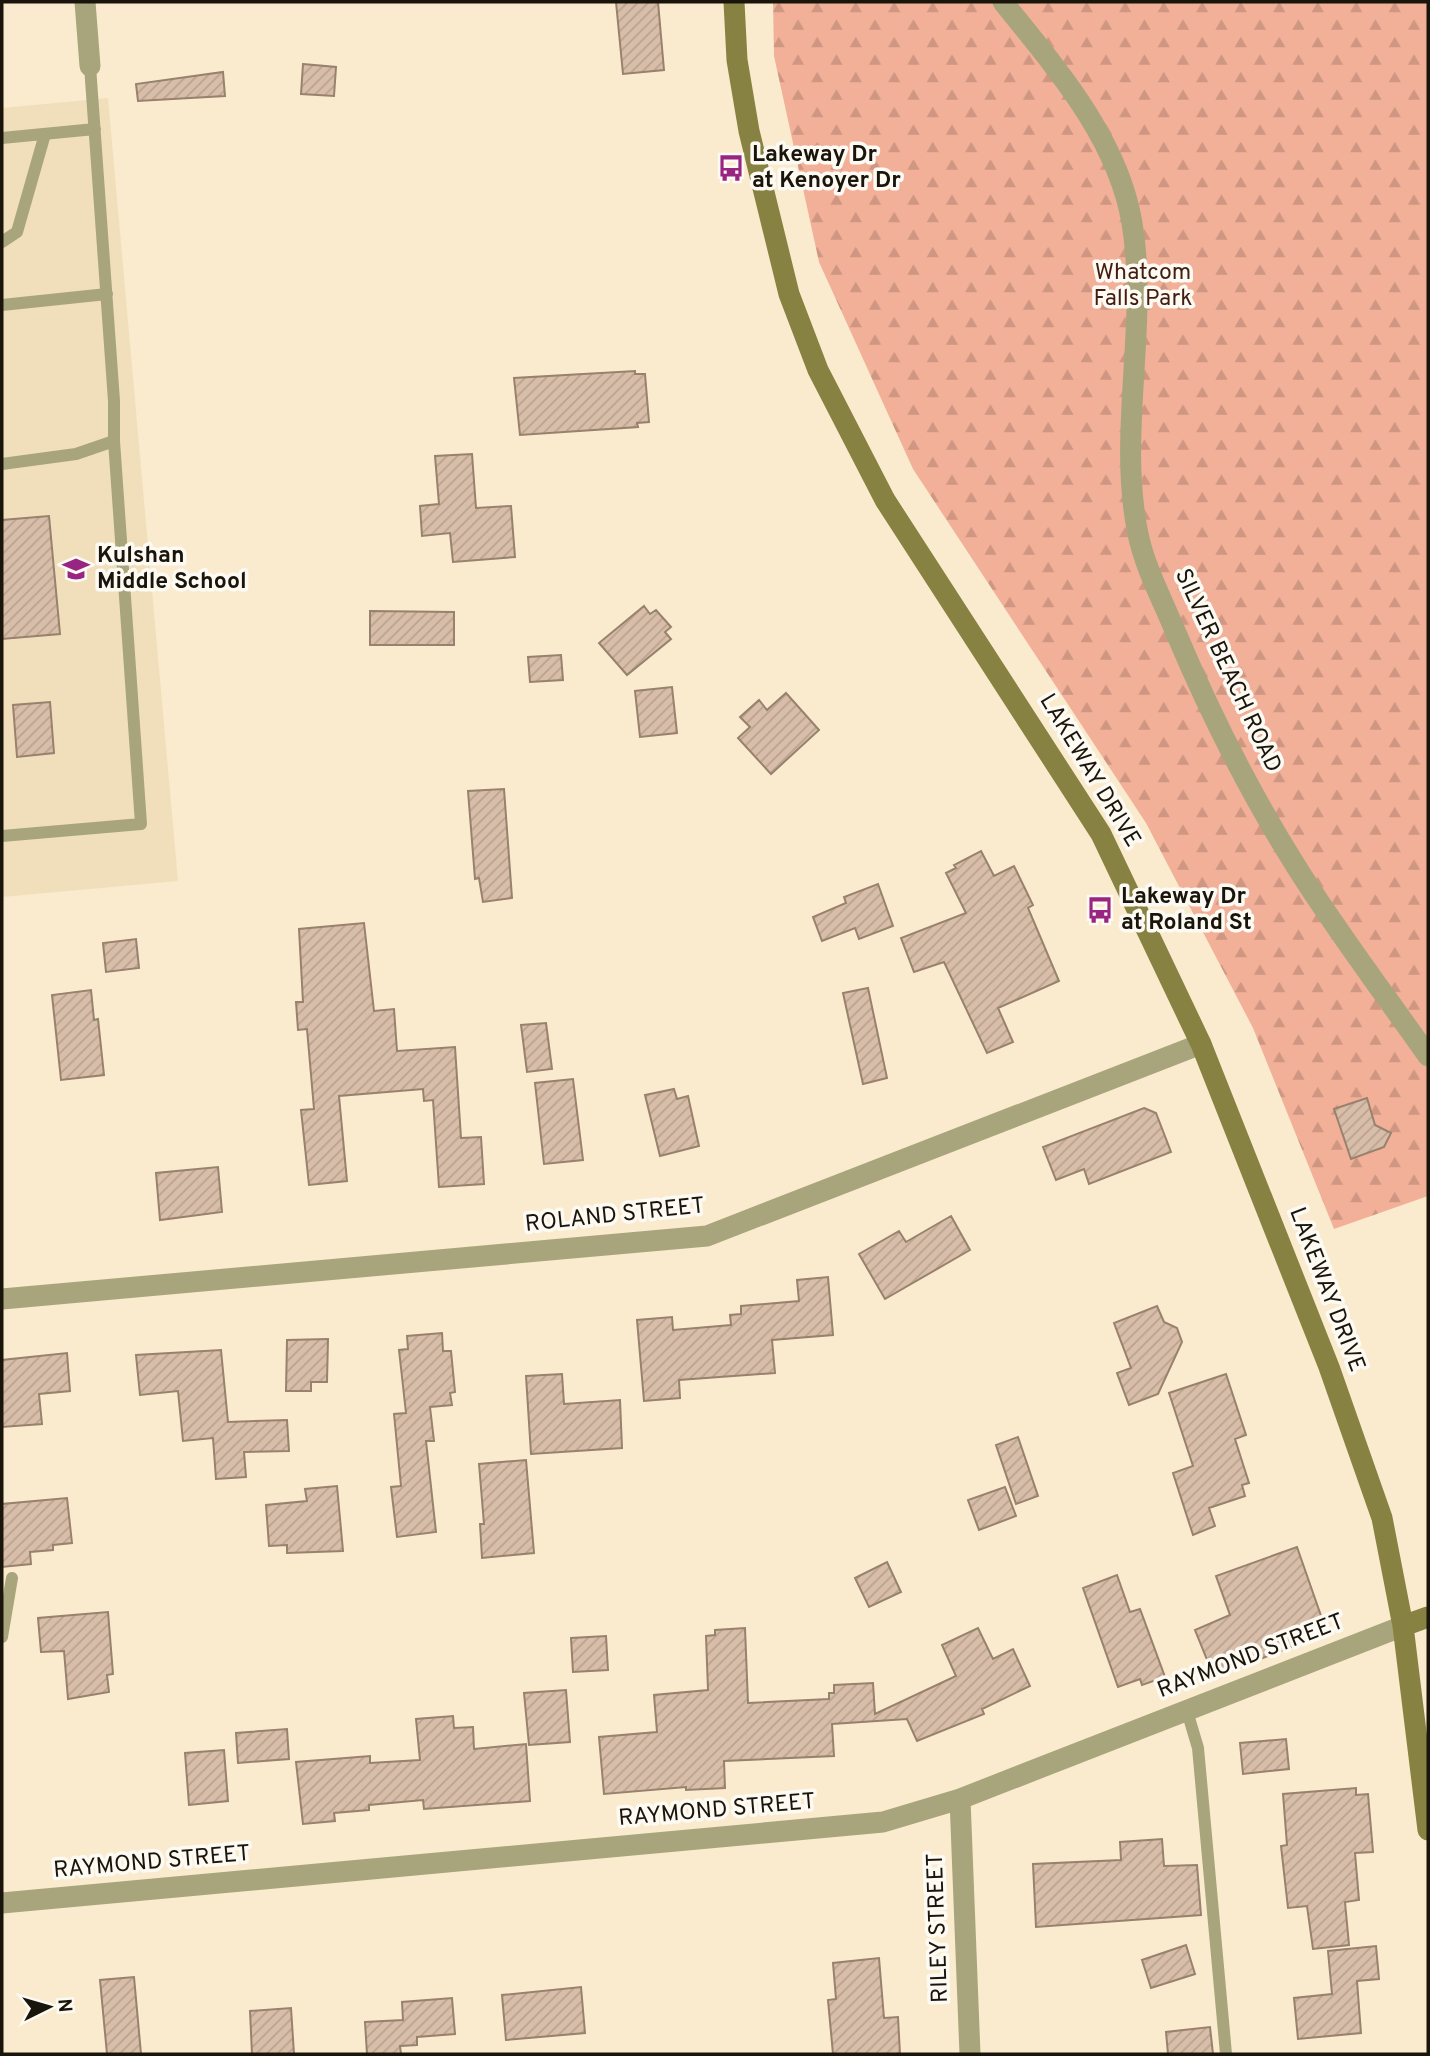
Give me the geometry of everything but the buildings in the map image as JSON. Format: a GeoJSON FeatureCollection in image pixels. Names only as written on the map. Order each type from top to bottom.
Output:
{"type":"FeatureCollection","features":[{"type":"Feature","properties":{"kind":"main road","name":"LAKEWAY DRIVE"},"geometry":{"type":"LineString","coordinates":[[734,2],[737,60],[749,131],[789,294],[818,370],[885,500],[1101,834],[1201,1044],[1329,1367],[1382,1518],[1403,1626],[1428,1830]]}},
{"type":"Feature","properties":{"kind":"main road"},"geometry":{"type":"LineString","coordinates":[[1403,1626],[1428,1617]]}},
{"type":"Feature","properties":{"kind":"street"},"geometry":{"type":"LineString","coordinates":[[85,2],[90,66]]}},
{"type":"Feature","properties":{"kind":"street","name":"SILVER BEACH ROAD"},"geometry":{"type":"LineString","coordinates":[[1003,2],[1086,111],[1111,157],[1126,197],[1135,247],[1131,445],[1133,487],[1138,534],[1148,565],[1198,682],[1293,862],[1428,1056]]}},
{"type":"Feature","properties":{"kind":"street","name":"ROLAND STREET"},"geometry":{"type":"LineString","coordinates":[[2,1299],[707,1236],[1201,1044]]}},
{"type":"Feature","properties":{"kind":"street","name":"RAYMOND STREET"},"geometry":{"type":"LineString","coordinates":[[2,1903],[883,1822],[960,1799],[1403,1626]]}},
{"type":"Feature","properties":{"kind":"street","name":"RILEY STREET"},"geometry":{"type":"LineString","coordinates":[[960,1799],[970,2054]]}},
{"type":"Feature","properties":{"kind":"lane"},"geometry":{"type":"LineString","coordinates":[[2,836],[141,824],[90,66]]}},
{"type":"Feature","properties":{"kind":"lane"},"geometry":{"type":"LineString","coordinates":[[2,138],[95,129]]}},
{"type":"Feature","properties":{"kind":"lane"},"geometry":{"type":"LineString","coordinates":[[2,242],[18,232],[45,134]]}},
{"type":"Feature","properties":{"kind":"lane"},"geometry":{"type":"LineString","coordinates":[[2,305],[107,294]]}},
{"type":"Feature","properties":{"kind":"lane"},"geometry":{"type":"LineString","coordinates":[[2,464],[76,454],[114,441]]}},
{"type":"Feature","properties":{"kind":"lane"},"geometry":{"type":"LineString","coordinates":[[2,1637],[12,1577]]}},
{"type":"Feature","properties":{"kind":"lane"},"geometry":{"type":"LineString","coordinates":[[1187,1711],[1198,1748],[1226,2054]]}},
{"type":"Feature","properties":{"kind":"shaded area","name":"Kulshan Middle School"},"geometry":{"type":"Polygon","coordinates":[[[108,98],[178,881],[2,897],[2,108],[108,98]]]}},
{"type":"Feature","properties":{"kind":"green space","name":"Whatcom Falls Park"},"geometry":{"type":"Polygon","coordinates":[[[773,2],[1428,2],[1428,1196],[1334,1229],[1253,1028],[1146,823],[913,469],[819,262],[774,56],[773,2]]]}},
{"type":"Feature","properties":{"kind":"place","name":"Lakeway Dr at Kenoyer Dr"},"geometry":{"type":"Point","coordinates":[731,168]}},
{"type":"Feature","properties":{"kind":"place","name":"Kulshan Middle School"},"geometry":{"type":"Point","coordinates":[76,569]}},
{"type":"Feature","properties":{"kind":"place","name":"Lakeway Dr at Roland St"},"geometry":{"type":"Point","coordinates":[1100,910]}}]}
